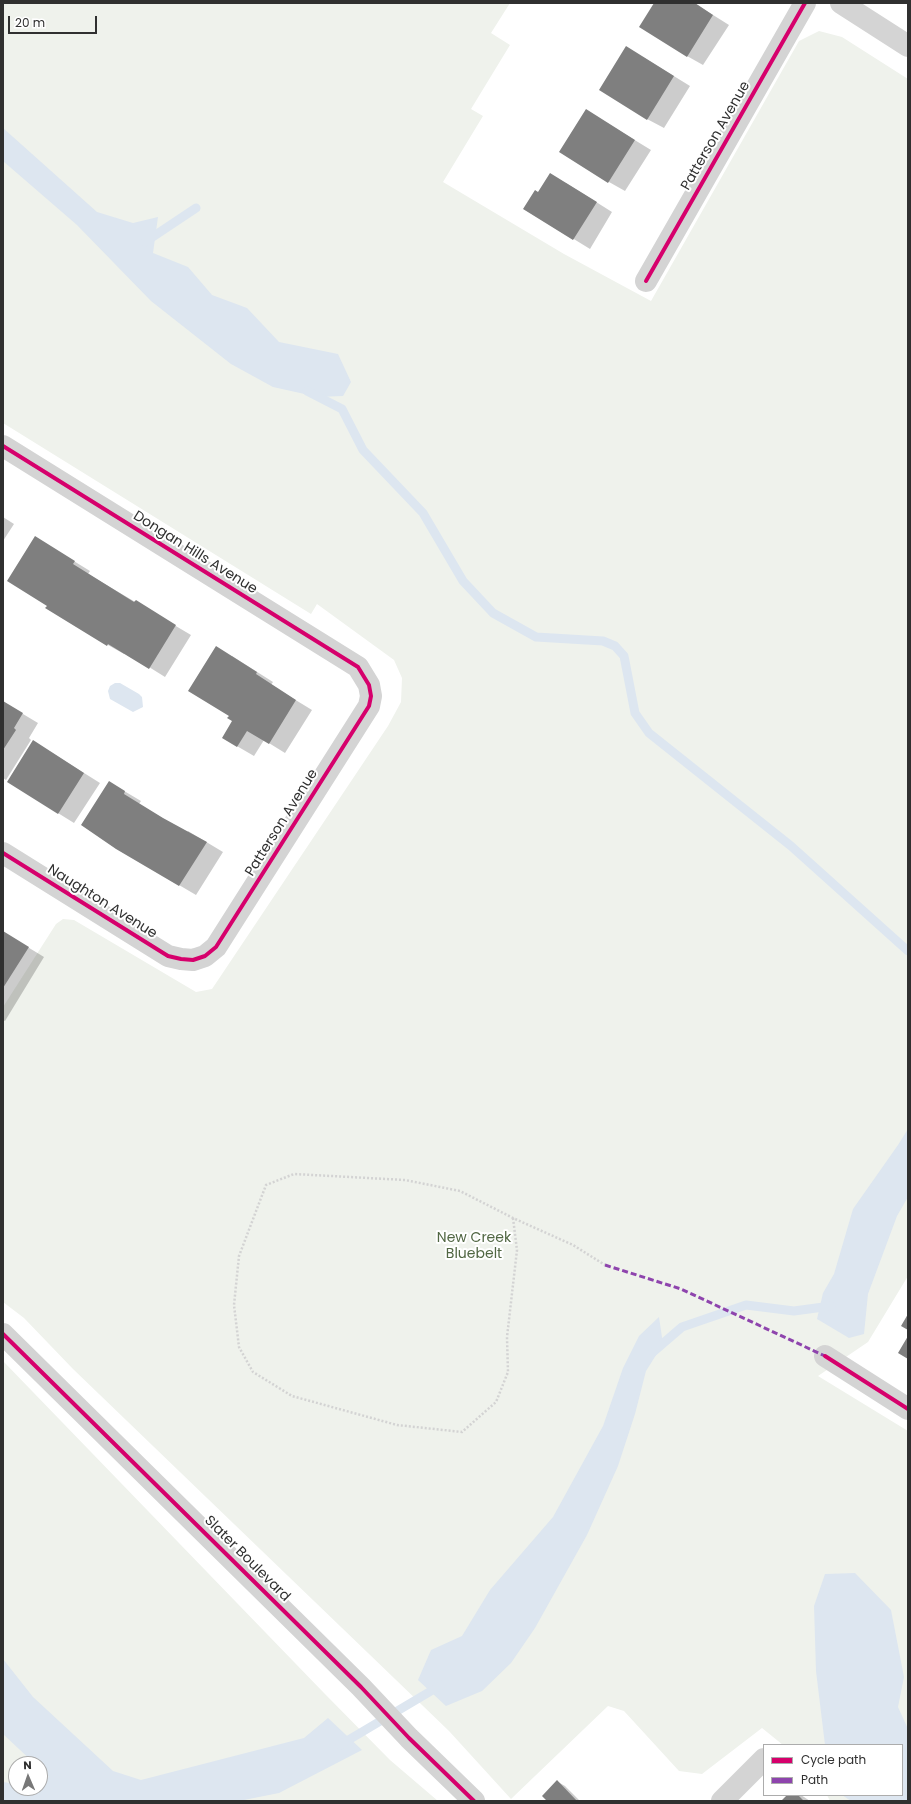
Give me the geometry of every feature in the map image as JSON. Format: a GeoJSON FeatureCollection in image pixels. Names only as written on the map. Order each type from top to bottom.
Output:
{"type":"FeatureCollection","features":[{"type":"Feature","properties":{"kind":"street","name":"Patterson Avenue"},"geometry":{"type":"LineString","coordinates":[[646,281],[805,3]]}},
{"type":"Feature","properties":{"kind":"street"},"geometry":{"type":"LineString","coordinates":[[841,3],[908,46]]}},
{"type":"Feature","properties":{"kind":"street","name":"Dongan Hills Avenue"},"geometry":{"type":"LineString","coordinates":[[3,446],[358,667],[369,685]]}},
{"type":"Feature","properties":{"kind":"street","name":"Patterson Avenue"},"geometry":{"type":"LineString","coordinates":[[193,960],[205,956],[216,947],[369,706],[371,696],[369,685]]}},
{"type":"Feature","properties":{"kind":"street","name":"Naughton Avenue"},"geometry":{"type":"LineString","coordinates":[[3,853],[168,956],[181,960],[193,960]]}},
{"type":"Feature","properties":{"kind":"street","name":"Slater Boulevard"},"geometry":{"type":"LineString","coordinates":[[3,1334],[474,1801]]}},
{"type":"Feature","properties":{"kind":"street"},"geometry":{"type":"LineString","coordinates":[[825,1356],[908,1408]]}},
{"type":"Feature","properties":{"kind":"street"},"geometry":{"type":"LineString","coordinates":[[722,1801],[763,1760]]}},
{"type":"Feature","properties":{"kind":"path"},"geometry":{"type":"LineString","coordinates":[[512,1218],[517,1250],[507,1337],[508,1372],[496,1402],[462,1432],[397,1424],[292,1396],[253,1372],[239,1347],[234,1305],[239,1256],[266,1185],[294,1174],[405,1180],[460,1191],[512,1218],[573,1245],[605,1265]]}},
{"type":"Feature","properties":{"kind":"green space","name":"New Creek Bluebelt"},"geometry":{"type":"Polygon","coordinates":[[[3,3],[510,3],[491,33],[510,45],[471,109],[483,116],[443,182],[564,254],[651,301],[799,41],[819,31],[842,37],[908,79],[908,1276],[868,1342],[818,1376],[908,1431],[908,1801],[830,1801],[828,1796],[903,1796],[903,1744],[782,1744],[762,1728],[702,1774],[679,1771],[624,1711],[608,1706],[511,1799],[449,1731],[73,1369],[24,1318],[3,1302],[3,1007],[56,924],[63,919],[74,920],[196,992],[212,989],[388,726],[401,702],[402,678],[394,660],[317,604],[311,614],[3,423],[3,3]]]}},
{"type":"Feature","properties":{"kind":"green space"},"geometry":{"type":"Polygon","coordinates":[[[3,1361],[390,1760],[438,1801],[3,1801],[3,1361]]]}},
{"type":"Feature","properties":{"kind":"shaded area"},"geometry":{"type":"Polygon","coordinates":[[[3,128],[97,212],[133,223],[158,217],[153,253],[188,267],[212,295],[247,308],[279,342],[338,354],[351,382],[343,396],[318,397],[273,387],[231,364],[151,301],[77,225],[3,161],[3,128]]]}},
{"type":"Feature","properties":{"kind":"shaded area"},"geometry":{"type":"Polygon","coordinates":[[[115,683],[120,683],[139,694],[142,697],[143,707],[133,712],[110,699],[108,691],[110,686],[115,683]]]}},
{"type":"Feature","properties":{"kind":"shaded area"},"geometry":{"type":"Polygon","coordinates":[[[908,1129],[908,1197],[897,1216],[868,1294],[864,1334],[849,1338],[817,1319],[823,1293],[834,1274],[853,1209],[908,1129]]]}},
{"type":"Feature","properties":{"kind":"shaded area"},"geometry":{"type":"Polygon","coordinates":[[[659,1317],[663,1344],[646,1371],[635,1414],[618,1466],[587,1535],[535,1628],[511,1663],[482,1691],[446,1706],[418,1680],[431,1650],[462,1636],[490,1590],[553,1517],[603,1426],[623,1368],[639,1336],[659,1317]]]}},
{"type":"Feature","properties":{"kind":"shaded area"},"geometry":{"type":"Polygon","coordinates":[[[855,1573],[891,1610],[904,1677],[898,1707],[908,1729],[908,1801],[851,1801],[844,1796],[903,1796],[903,1744],[825,1744],[816,1671],[814,1606],[825,1574],[855,1573]]]}},
{"type":"Feature","properties":{"kind":"shaded area"},"geometry":{"type":"Polygon","coordinates":[[[3,1659],[33,1697],[113,1771],[141,1780],[304,1738],[328,1718],[362,1750],[279,1793],[239,1801],[3,1801],[3,1782],[8,1783],[8,1796],[48,1796],[49,1777],[48,1756],[26,1756],[3,1734],[3,1659]]]}},
{"type":"Feature","properties":{"kind":"building"},"geometry":{"type":"Polygon","coordinates":[[[654,3],[695,3],[713,15],[687,57],[639,27],[654,3]]]}},
{"type":"Feature","properties":{"kind":"building"},"geometry":{"type":"Polygon","coordinates":[[[626,46],[674,76],[647,120],[599,90],[626,46]]]}},
{"type":"Feature","properties":{"kind":"building"},"geometry":{"type":"Polygon","coordinates":[[[586,109],[635,140],[608,183],[559,152],[586,109]]]}},
{"type":"Feature","properties":{"kind":"building"},"geometry":{"type":"Polygon","coordinates":[[[550,173],[597,202],[573,240],[523,209],[535,190],[538,192],[550,173]]]}},
{"type":"Feature","properties":{"kind":"building"},"geometry":{"type":"Polygon","coordinates":[[[35,536],[75,561],[73,564],[134,602],[136,600],[176,625],[149,669],[108,644],[107,646],[45,608],[47,606],[7,581],[35,536]]]}},
{"type":"Feature","properties":{"kind":"building"},"geometry":{"type":"Polygon","coordinates":[[[216,646],[257,672],[256,674],[296,700],[269,744],[247,731],[237,747],[222,738],[232,721],[227,718],[229,716],[188,691],[216,646]]]}},
{"type":"Feature","properties":{"kind":"building"},"geometry":{"type":"Polygon","coordinates":[[[3,701],[23,713],[14,728],[16,730],[3,750],[3,701]]]}},
{"type":"Feature","properties":{"kind":"building"},"geometry":{"type":"Polygon","coordinates":[[[33,740],[84,773],[58,814],[7,782],[33,740]]]}},
{"type":"Feature","properties":{"kind":"building"},"geometry":{"type":"Polygon","coordinates":[[[109,781],[125,791],[124,794],[163,818],[207,842],[179,886],[116,849],[81,825],[109,781]]]}},
{"type":"Feature","properties":{"kind":"building"},"geometry":{"type":"Polygon","coordinates":[[[3,931],[29,947],[3,988],[3,931]]]}},
{"type":"Feature","properties":{"kind":"building"},"geometry":{"type":"Polygon","coordinates":[[[908,1314],[908,1330],[901,1326],[908,1314]]]}},
{"type":"Feature","properties":{"kind":"building"},"geometry":{"type":"Polygon","coordinates":[[[908,1336],[908,1359],[898,1353],[908,1336]]]}},
{"type":"Feature","properties":{"kind":"building"},"geometry":{"type":"Polygon","coordinates":[[[557,1780],[577,1801],[547,1801],[542,1796],[557,1780]]]}},
{"type":"Feature","properties":{"kind":"building"},"geometry":{"type":"Polygon","coordinates":[[[786,1796],[799,1796],[804,1801],[781,1801],[786,1796]]]}},
{"type":"Feature","properties":{"kind":"waterway"},"geometry":{"type":"LineString","coordinates":[[145,242],[196,208]]}},
{"type":"Feature","properties":{"kind":"waterway"},"geometry":{"type":"LineString","coordinates":[[307,391],[342,409],[363,450],[423,513],[463,581],[493,613],[536,637],[603,641],[615,646],[624,656],[635,713],[649,733],[791,846],[908,951]]}},
{"type":"Feature","properties":{"kind":"waterway"},"geometry":{"type":"LineString","coordinates":[[653,1352],[682,1327],[746,1305],[794,1311],[831,1306]]}},
{"type":"Feature","properties":{"kind":"waterway"},"geometry":{"type":"LineString","coordinates":[[340,1745],[441,1685]]}},
{"type":"Feature","properties":{"kind":"marked path"},"geometry":{"type":"LineString","coordinates":[[605,1265],[681,1289],[825,1356]]}},
{"type":"Feature","properties":{"kind":"cycle path"},"geometry":{"type":"LineString","coordinates":[[646,281],[805,3]]}},
{"type":"Feature","properties":{"kind":"cycle path"},"geometry":{"type":"LineString","coordinates":[[3,446],[358,667],[369,685],[371,696],[369,706],[216,947],[205,956],[193,960],[168,956],[3,853]]}},
{"type":"Feature","properties":{"kind":"cycle path"},"geometry":{"type":"LineString","coordinates":[[3,1334],[361,1687],[409,1738],[474,1801]]}},
{"type":"Feature","properties":{"kind":"cycle path"},"geometry":{"type":"LineString","coordinates":[[825,1356],[908,1409]]}}]}
